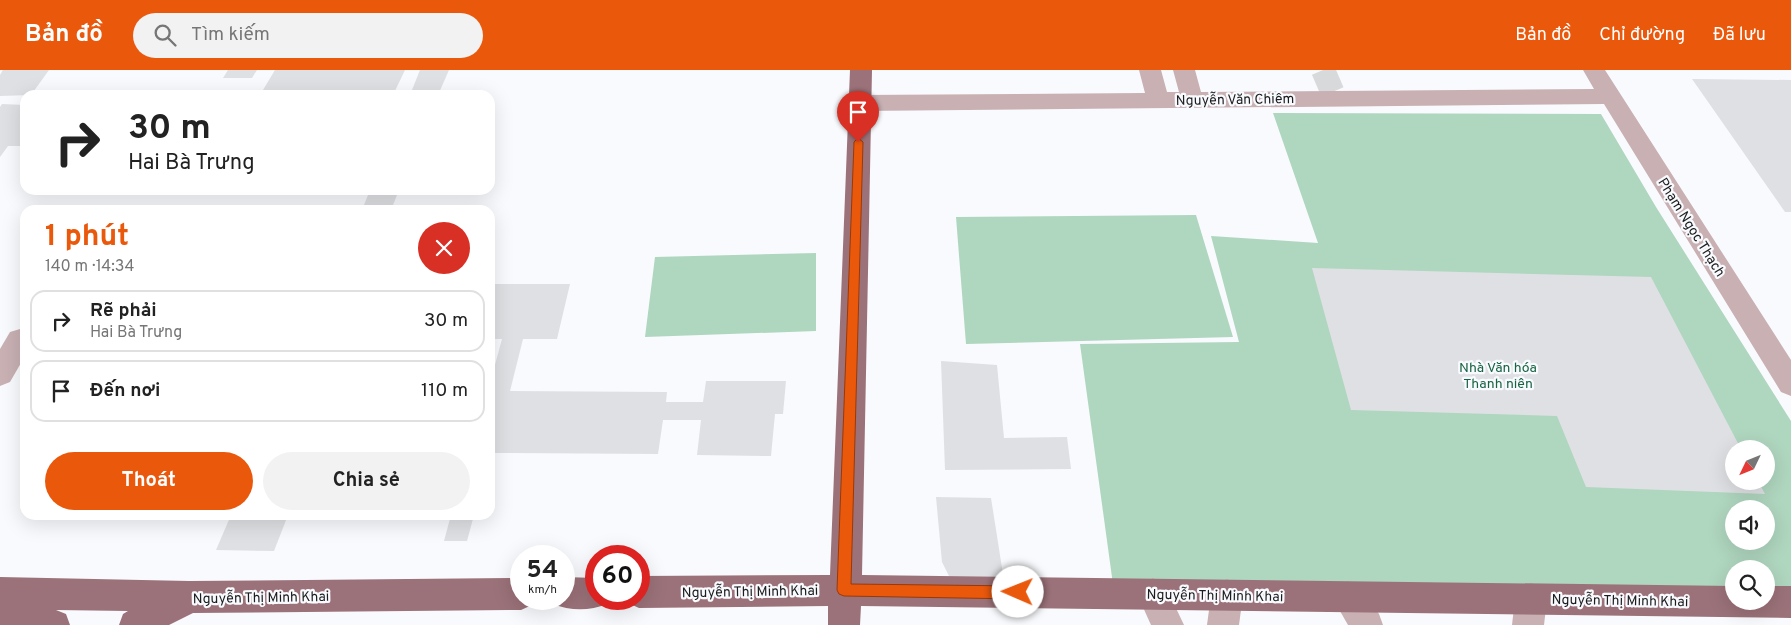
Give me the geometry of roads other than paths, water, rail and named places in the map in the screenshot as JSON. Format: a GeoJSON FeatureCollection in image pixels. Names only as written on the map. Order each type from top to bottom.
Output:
{"type":"FeatureCollection","features":[{"type":"Feature","properties":{"kind":"main road"},"geometry":{"type":"LineString","coordinates":[[844,625],[861,70]]}},
{"type":"Feature","properties":{"kind":"main road","name":"Nguyễn Thị Minh Khai"},"geometry":{"type":"LineString","coordinates":[[650,592],[844,590],[1153,594],[1225,610],[1348,597],[1529,612],[1791,602]]}},
{"type":"Feature","properties":{"kind":"main road","name":"Nguyễn Thị Minh Khai"},"geometry":{"type":"LineString","coordinates":[[0,593],[190,597],[510,594]]}},
{"type":"Feature","properties":{"kind":"main road"},"geometry":{"type":"LineString","coordinates":[[135,625],[190,597]]}},
{"type":"Feature","properties":{"kind":"main road"},"geometry":{"type":"LineString","coordinates":[[0,623],[54,625]]}},
{"type":"Feature","properties":{"kind":"street"},"geometry":{"type":"LineString","coordinates":[[1150,70],[1158,100]]}},
{"type":"Feature","properties":{"kind":"street"},"geometry":{"type":"LineString","coordinates":[[1184,70],[1192,99]]}},
{"type":"Feature","properties":{"kind":"street","name":"Phạm Ngọc Thạch"},"geometry":{"type":"LineString","coordinates":[[1594,70],[1791,384]]}},
{"type":"Feature","properties":{"kind":"street","name":"Nguyễn Văn Chiêm"},"geometry":{"type":"LineString","coordinates":[[860,103],[1610,96]]}},
{"type":"Feature","properties":{"kind":"street"},"geometry":{"type":"LineString","coordinates":[[0,374],[20,340]]}},
{"type":"Feature","properties":{"kind":"street"},"geometry":{"type":"LineString","coordinates":[[1153,594],[1168,625]]}},
{"type":"Feature","properties":{"kind":"street"},"geometry":{"type":"LineString","coordinates":[[1348,597],[1367,625]]}},
{"type":"Feature","properties":{"kind":"tunnel"},"geometry":{"type":"LineString","coordinates":[[1323,70],[1335,98]]}},
{"type":"Feature","properties":{"kind":"park label","name":"Nhà Văn hóa Thanh niên"},"geometry":{"type":"Point","coordinates":[1498,376]}}]}
